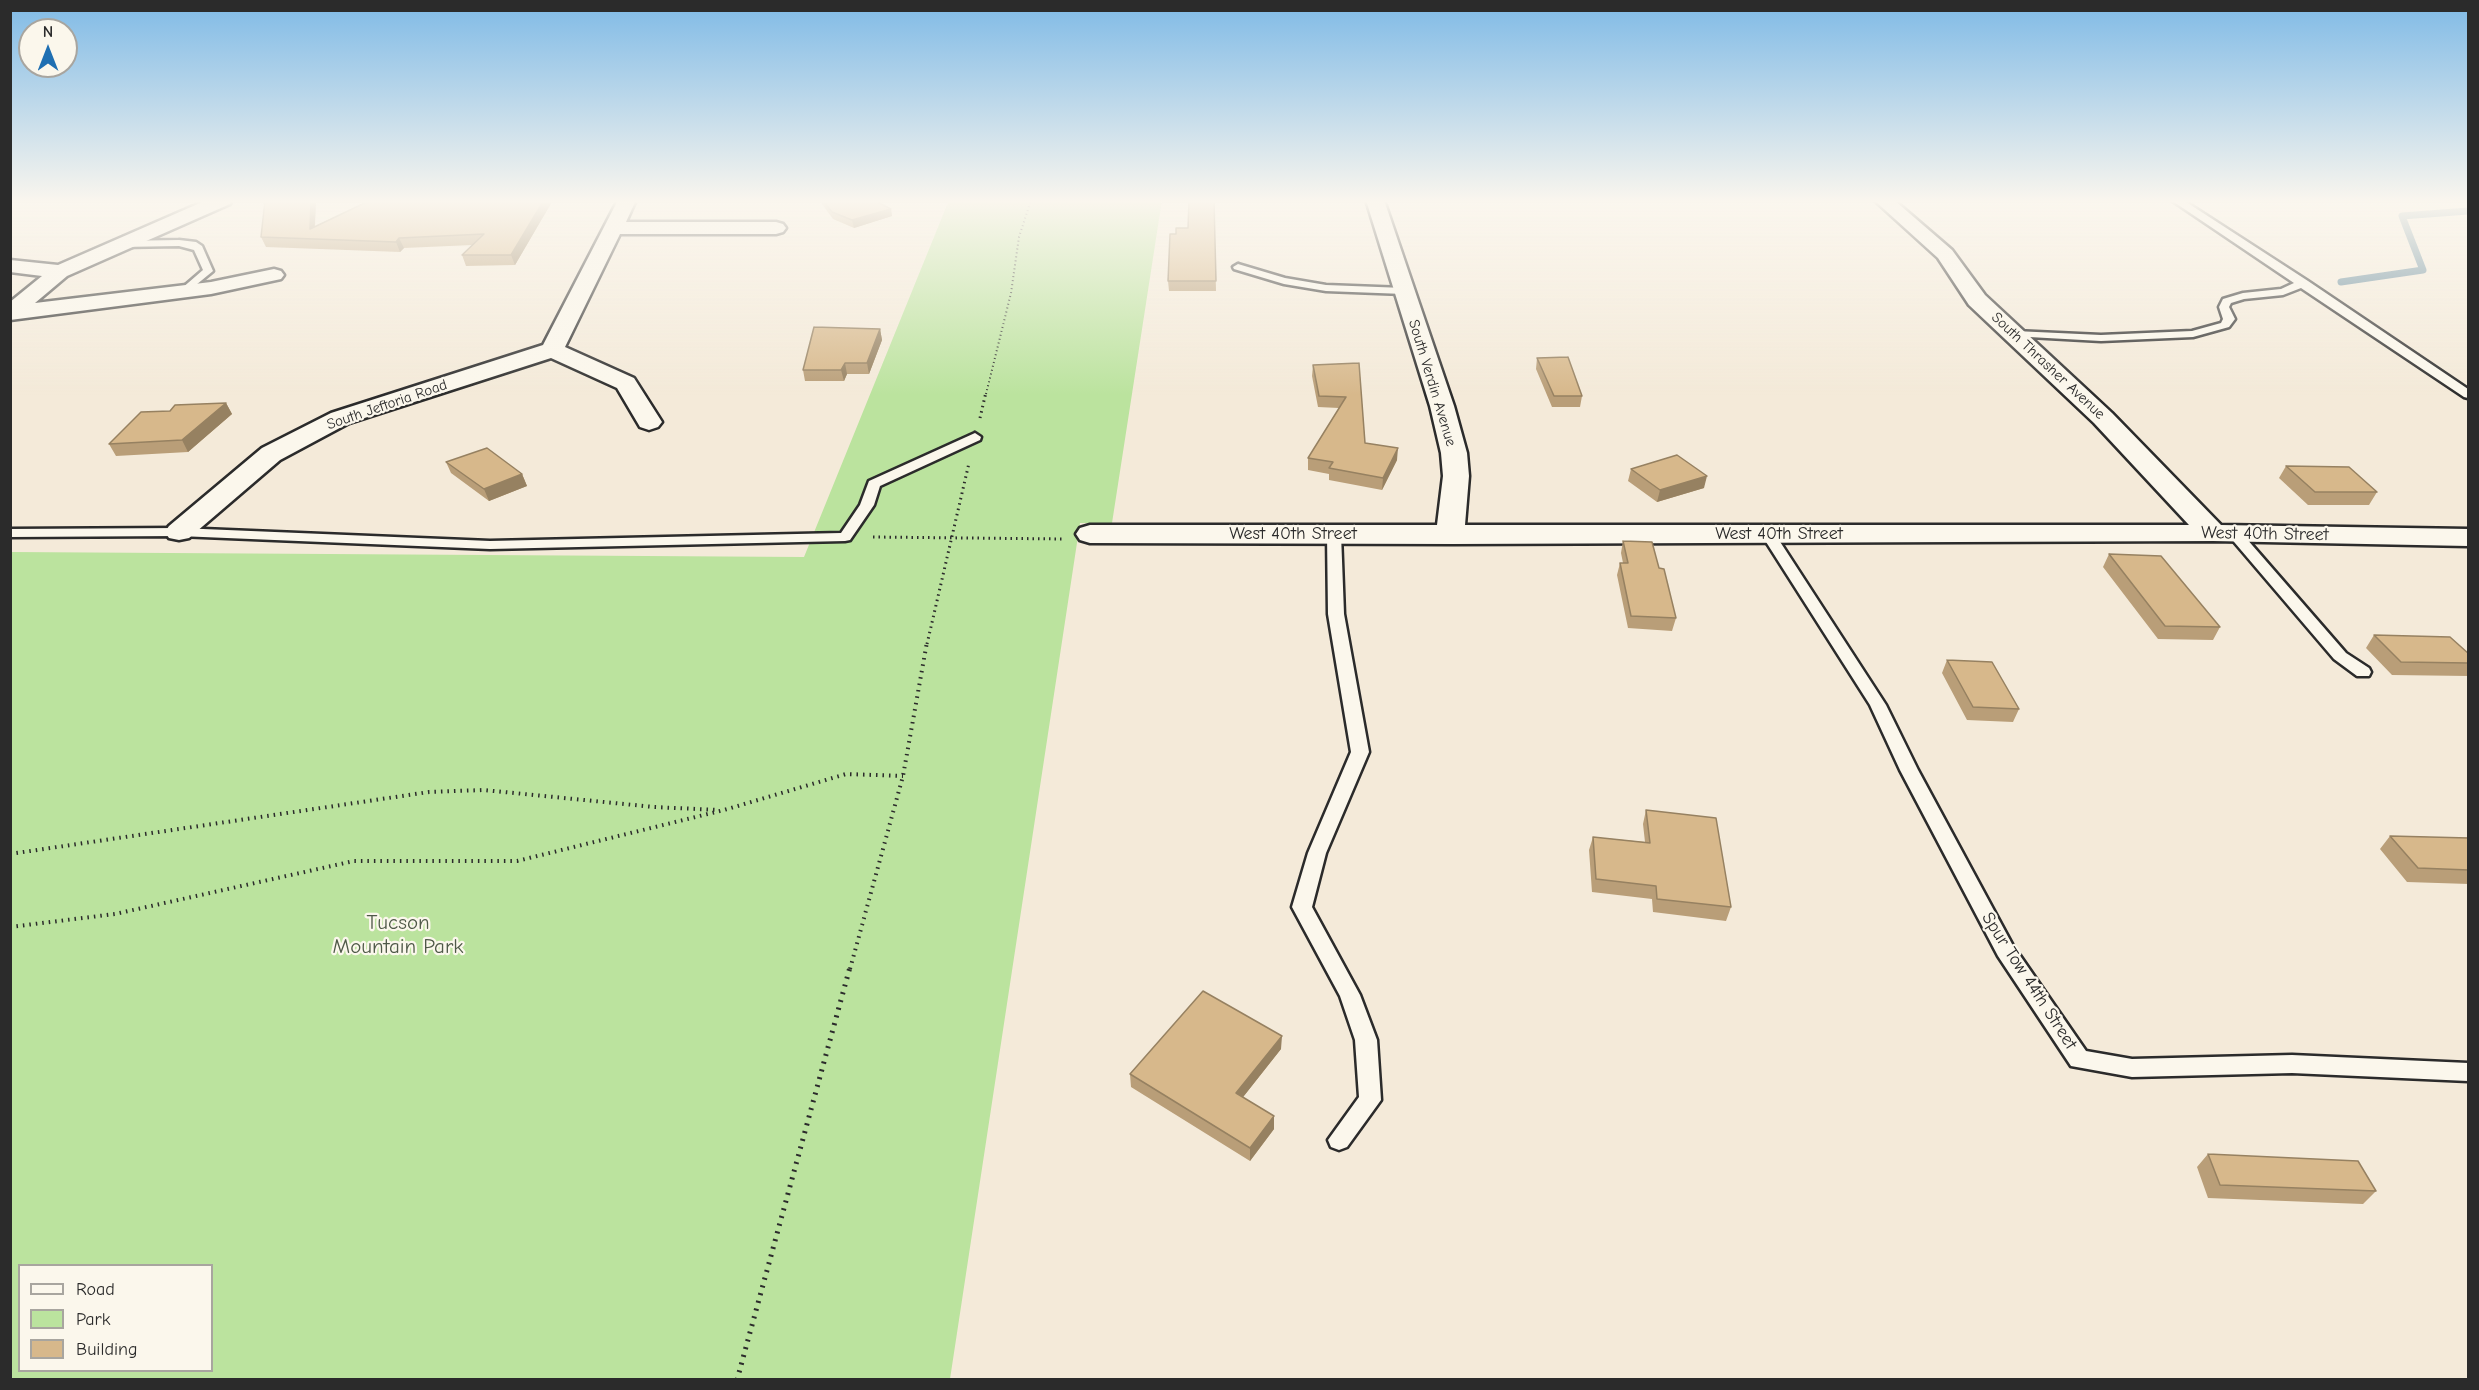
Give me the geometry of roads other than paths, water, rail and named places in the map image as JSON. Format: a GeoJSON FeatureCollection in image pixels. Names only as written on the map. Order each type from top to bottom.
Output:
{"type":"FeatureCollection","features":[{"type":"Feature","properties":{"kind":"street"},"geometry":{"type":"LineString","coordinates":[[10,313],[60,272],[75,265]]}},
{"type":"Feature","properties":{"kind":"street"},"geometry":{"type":"LineString","coordinates":[[594,265],[552,350],[626,383],[649,422]]}},
{"type":"Feature","properties":{"kind":"street","name":"South Verdin Avenue"},"geometry":{"type":"LineString","coordinates":[[1396,265],[1442,406],[1454,453],[1456,476],[1451,525],[1453,535]]}},
{"type":"Feature","properties":{"kind":"street","name":"South Thrasher Avenue"},"geometry":{"type":"LineString","coordinates":[[1953,265],[1977,300],[2224,533]]}},
{"type":"Feature","properties":{"kind":"street"},"geometry":{"type":"LineString","coordinates":[[10,266],[60,272]]}},
{"type":"Feature","properties":{"kind":"street"},"geometry":{"type":"LineString","coordinates":[[10,313],[185,291],[274,276]]}},
{"type":"Feature","properties":{"kind":"street","name":"South Jeftoria Road"},"geometry":{"type":"LineString","coordinates":[[179,532],[271,454],[340,418],[552,350]]}},
{"type":"Feature","properties":{"kind":"street","name":"West 40th Street"},"geometry":{"type":"LineString","coordinates":[[1090,534],[2224,533],[2469,538]]}},
{"type":"Feature","properties":{"kind":"lane"},"geometry":{"type":"LineString","coordinates":[[185,291],[208,271],[205,265]]}},
{"type":"Feature","properties":{"kind":"lane"},"geometry":{"type":"LineString","coordinates":[[2276,265],[2469,394]]}},
{"type":"Feature","properties":{"kind":"lane"},"geometry":{"type":"LineString","coordinates":[[1238,267],[1284,281],[1326,288],[1404,291]]}},
{"type":"Feature","properties":{"kind":"lane"},"geometry":{"type":"LineString","coordinates":[[2015,334],[2101,338],[2193,334],[2224,325],[2229,319],[2224,307],[2227,301],[2243,296],[2283,292],[2304,283]]}},
{"type":"Feature","properties":{"kind":"lane"},"geometry":{"type":"LineString","coordinates":[[10,533],[179,532],[490,545],[845,537],[867,505],[874,484],[975,437]]}},
{"type":"Feature","properties":{"kind":"lane"},"geometry":{"type":"LineString","coordinates":[[2224,533],[2340,656],[2363,672]]}},
{"type":"Feature","properties":{"kind":"lane"},"geometry":{"type":"LineString","coordinates":[[1334,534],[1336,614],[1360,753],[1317,853],[1302,907],[1350,995],[1366,1040],[1370,1100],[1339,1140]]}},
{"type":"Feature","properties":{"kind":"lane","name":"Spur Tow 44th Street"},"geometry":{"type":"LineString","coordinates":[[1768,534],[1878,705],[1915,780],[2006,950],[2079,1059],[2132,1068],[2292,1064],[2469,1072]]}},
{"type":"Feature","properties":{"kind":"waterway"},"geometry":{"type":"LineString","coordinates":[[2341,282],[2423,270],[2421,265]]}},
{"type":"Feature","properties":{"kind":"park label","name":"Tucson Mountain Park"},"geometry":{"type":"Point","coordinates":[398,935]}}]}
